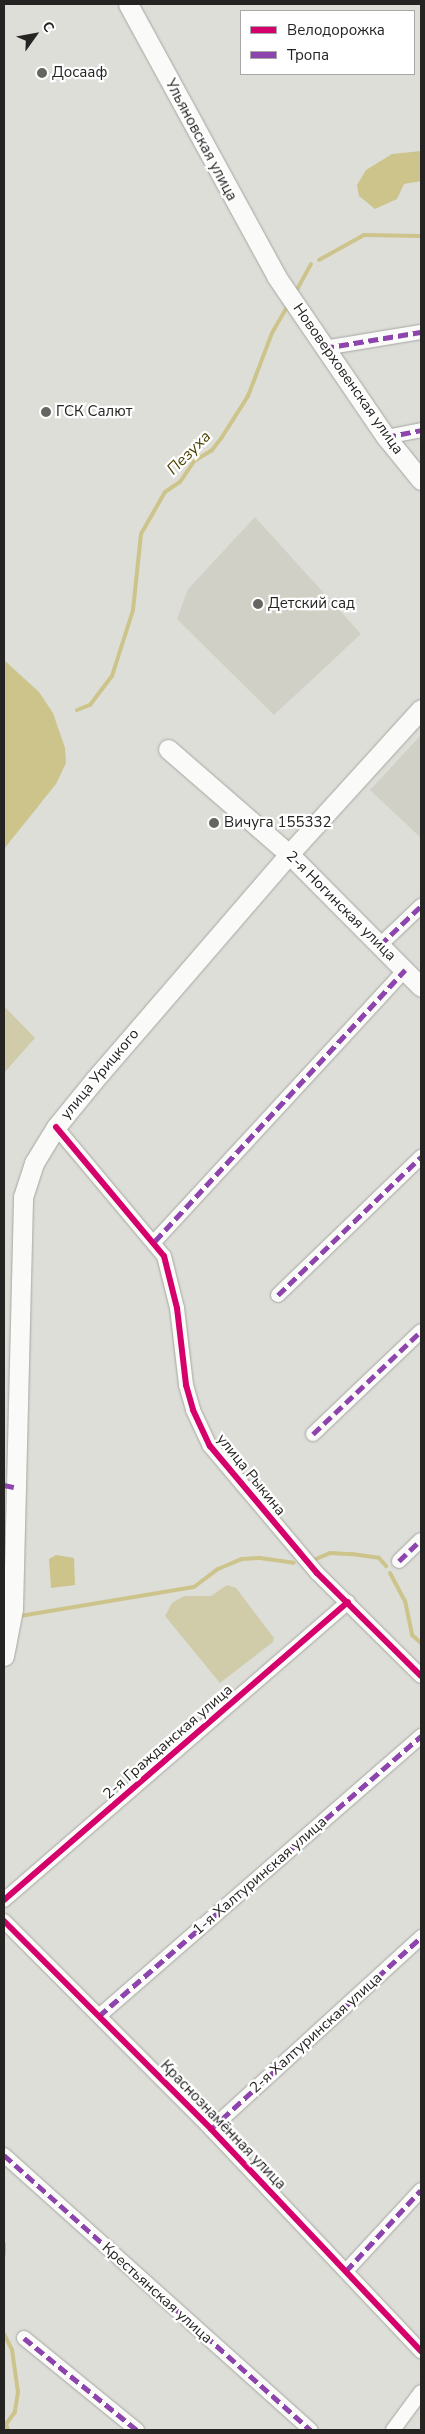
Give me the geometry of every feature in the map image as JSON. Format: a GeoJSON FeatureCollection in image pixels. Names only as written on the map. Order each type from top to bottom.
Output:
{"type":"FeatureCollection","features":[{"type":"Feature","properties":{"kind":"main road","name":"Ульяновская улица"},"geometry":{"type":"LineString","coordinates":[[128,4],[276,276]]}},
{"type":"Feature","properties":{"kind":"main road","name":"Нововерховенская улица"},"geometry":{"type":"LineString","coordinates":[[276,276],[386,437],[421,480]]}},
{"type":"Feature","properties":{"kind":"main road","name":"улица Урицкого"},"geometry":{"type":"LineString","coordinates":[[4,1656],[13,1609],[11,1487],[23,1197],[34,1163],[56,1127],[289,854],[421,709]]}},
{"type":"Feature","properties":{"kind":"main road","name":"2-я Ногинская улица"},"geometry":{"type":"LineString","coordinates":[[168,749],[289,854],[421,987]]}},
{"type":"Feature","properties":{"kind":"street"},"geometry":{"type":"LineString","coordinates":[[324,348],[421,332]]}},
{"type":"Feature","properties":{"kind":"street"},"geometry":{"type":"LineString","coordinates":[[386,437],[421,430]]}},
{"type":"Feature","properties":{"kind":"street"},"geometry":{"type":"LineString","coordinates":[[380,945],[421,906]]}},
{"type":"Feature","properties":{"kind":"street"},"geometry":{"type":"LineString","coordinates":[[155,1241],[405,970]]}},
{"type":"Feature","properties":{"kind":"street","name":"улица Рыкина"},"geometry":{"type":"LineString","coordinates":[[56,1127],[155,1241],[172,1276],[186,1385],[204,1434],[244,1489],[317,1574],[348,1602],[421,1676]]}},
{"type":"Feature","properties":{"kind":"street"},"geometry":{"type":"LineString","coordinates":[[278,1296],[421,1157]]}},
{"type":"Feature","properties":{"kind":"street"},"geometry":{"type":"LineString","coordinates":[[314,1434],[421,1331]]}},
{"type":"Feature","properties":{"kind":"street"},"geometry":{"type":"LineString","coordinates":[[399,1560],[421,1540]]}},
{"type":"Feature","properties":{"kind":"street","name":"2-я Гражданская улица"},"geometry":{"type":"LineString","coordinates":[[4,1900],[348,1602]]}},
{"type":"Feature","properties":{"kind":"street","name":"1-я Халтуринская улица"},"geometry":{"type":"LineString","coordinates":[[99,2016],[421,1736]]}},
{"type":"Feature","properties":{"kind":"street","name":"Краснознамённая улица"},"geometry":{"type":"LineString","coordinates":[[4,1921],[211,2129],[421,2351]]}},
{"type":"Feature","properties":{"kind":"street","name":"2-я Халтуринская улица"},"geometry":{"type":"LineString","coordinates":[[211,2129],[421,1937]]}},
{"type":"Feature","properties":{"kind":"street","name":"Крестьянская улица"},"geometry":{"type":"LineString","coordinates":[[4,2155],[311,2430]]}},
{"type":"Feature","properties":{"kind":"street"},"geometry":{"type":"LineString","coordinates":[[346,2270],[421,2190]]}},
{"type":"Feature","properties":{"kind":"street"},"geometry":{"type":"LineString","coordinates":[[24,2338],[137,2430]]}},
{"type":"Feature","properties":{"kind":"street"},"geometry":{"type":"LineString","coordinates":[[392,2430],[421,2392]]}},
{"type":"Feature","properties":{"kind":"shaded area"},"geometry":{"type":"Polygon","coordinates":[[[421,151],[421,181],[404,184],[397,199],[375,209],[359,196],[357,185],[366,170],[392,154],[421,151]]]}},
{"type":"Feature","properties":{"kind":"shaded area","name":"Детский сад"},"geometry":{"type":"Polygon","coordinates":[[[255,517],[361,634],[274,715],[177,619],[188,589],[255,517]]]}},
{"type":"Feature","properties":{"kind":"shaded area"},"geometry":{"type":"Polygon","coordinates":[[[4,660],[39,692],[53,713],[65,748],[66,763],[56,784],[4,849],[4,660]]]}},
{"type":"Feature","properties":{"kind":"shaded area"},"geometry":{"type":"Polygon","coordinates":[[[421,735],[421,838],[370,790],[421,735]]]}},
{"type":"Feature","properties":{"kind":"shaded area"},"geometry":{"type":"Polygon","coordinates":[[[4,1006],[35,1038],[4,1073],[4,1006]]]}},
{"type":"Feature","properties":{"kind":"shaded area"},"geometry":{"type":"Polygon","coordinates":[[[56,1555],[74,1558],[75,1585],[51,1588],[49,1559],[56,1555]]]}},
{"type":"Feature","properties":{"kind":"shaded area"},"geometry":{"type":"Polygon","coordinates":[[[227,1585],[236,1588],[274,1638],[273,1642],[220,1683],[165,1616],[172,1603],[184,1596],[211,1596],[227,1585]]]}},
{"type":"Feature","properties":{"kind":"waterway","name":"Пезуха"},"geometry":{"type":"LineString","coordinates":[[319,260],[364,235],[421,236]]}},
{"type":"Feature","properties":{"kind":"waterway","name":"Пезуха"},"geometry":{"type":"LineString","coordinates":[[295,293],[311,264]]}},
{"type":"Feature","properties":{"kind":"waterway","name":"Пезуха"},"geometry":{"type":"LineString","coordinates":[[77,710],[90,705],[112,676],[133,610],[141,534],[165,492],[180,482],[194,461],[212,450],[222,437],[248,396],[272,333],[288,305]]}},
{"type":"Feature","properties":{"kind":"waterway"},"geometry":{"type":"LineString","coordinates":[[316,1559],[330,1553],[352,1554],[379,1558],[386,1566]]}},
{"type":"Feature","properties":{"kind":"waterway"},"geometry":{"type":"LineString","coordinates":[[20,1616],[194,1587],[218,1569],[242,1559],[260,1558],[294,1563]]}},
{"type":"Feature","properties":{"kind":"waterway"},"geometry":{"type":"LineString","coordinates":[[390,1573],[405,1601],[412,1635],[421,1643]]}},
{"type":"Feature","properties":{"kind":"waterway"},"geometry":{"type":"LineString","coordinates":[[4,2244],[4,2254]]}},
{"type":"Feature","properties":{"kind":"waterway"},"geometry":{"type":"LineString","coordinates":[[4,2334],[12,2350],[18,2392],[15,2412],[6,2424],[8,2430]]}},
{"type":"Feature","properties":{"kind":"marked path"},"geometry":{"type":"LineString","coordinates":[[324,348],[421,332]]}},
{"type":"Feature","properties":{"kind":"marked path"},"geometry":{"type":"LineString","coordinates":[[386,437],[421,430]]}},
{"type":"Feature","properties":{"kind":"marked path"},"geometry":{"type":"LineString","coordinates":[[380,945],[421,906]]}},
{"type":"Feature","properties":{"kind":"marked path"},"geometry":{"type":"LineString","coordinates":[[155,1241],[405,970]]}},
{"type":"Feature","properties":{"kind":"marked path"},"geometry":{"type":"LineString","coordinates":[[278,1295],[421,1157]]}},
{"type":"Feature","properties":{"kind":"marked path"},"geometry":{"type":"LineString","coordinates":[[313,1434],[421,1331]]}},
{"type":"Feature","properties":{"kind":"marked path"},"geometry":{"type":"LineString","coordinates":[[4,1485],[18,1488]]}},
{"type":"Feature","properties":{"kind":"marked path"},"geometry":{"type":"LineString","coordinates":[[399,1561],[421,1540]]}},
{"type":"Feature","properties":{"kind":"marked path"},"geometry":{"type":"LineString","coordinates":[[99,2016],[421,1736]]}},
{"type":"Feature","properties":{"kind":"marked path"},"geometry":{"type":"LineString","coordinates":[[211,2129],[421,1937]]}},
{"type":"Feature","properties":{"kind":"marked path"},"geometry":{"type":"LineString","coordinates":[[4,2155],[311,2430]]}},
{"type":"Feature","properties":{"kind":"marked path"},"geometry":{"type":"LineString","coordinates":[[346,2271],[421,2190]]}},
{"type":"Feature","properties":{"kind":"marked path"},"geometry":{"type":"LineString","coordinates":[[24,2338],[137,2430]]}},
{"type":"Feature","properties":{"kind":"cycle path"},"geometry":{"type":"LineString","coordinates":[[56,1127],[164,1256],[177,1308],[186,1385],[193,1410],[210,1446],[317,1573],[421,1676]]}},
{"type":"Feature","properties":{"kind":"cycle path"},"geometry":{"type":"LineString","coordinates":[[4,1900],[348,1602]]}},
{"type":"Feature","properties":{"kind":"cycle path"},"geometry":{"type":"LineString","coordinates":[[4,1921],[211,2129],[421,2351]]}},
{"type":"Feature","properties":{"kind":"place","name":"Досааф"},"geometry":{"type":"Point","coordinates":[42,73]}},
{"type":"Feature","properties":{"kind":"place","name":"ГСК Салют"},"geometry":{"type":"Point","coordinates":[46,412]}},
{"type":"Feature","properties":{"kind":"place","name":"Детский сад"},"geometry":{"type":"Point","coordinates":[258,604]}},
{"type":"Feature","properties":{"kind":"place","name":"Вичуга 155332"},"geometry":{"type":"Point","coordinates":[214,823]}}]}
